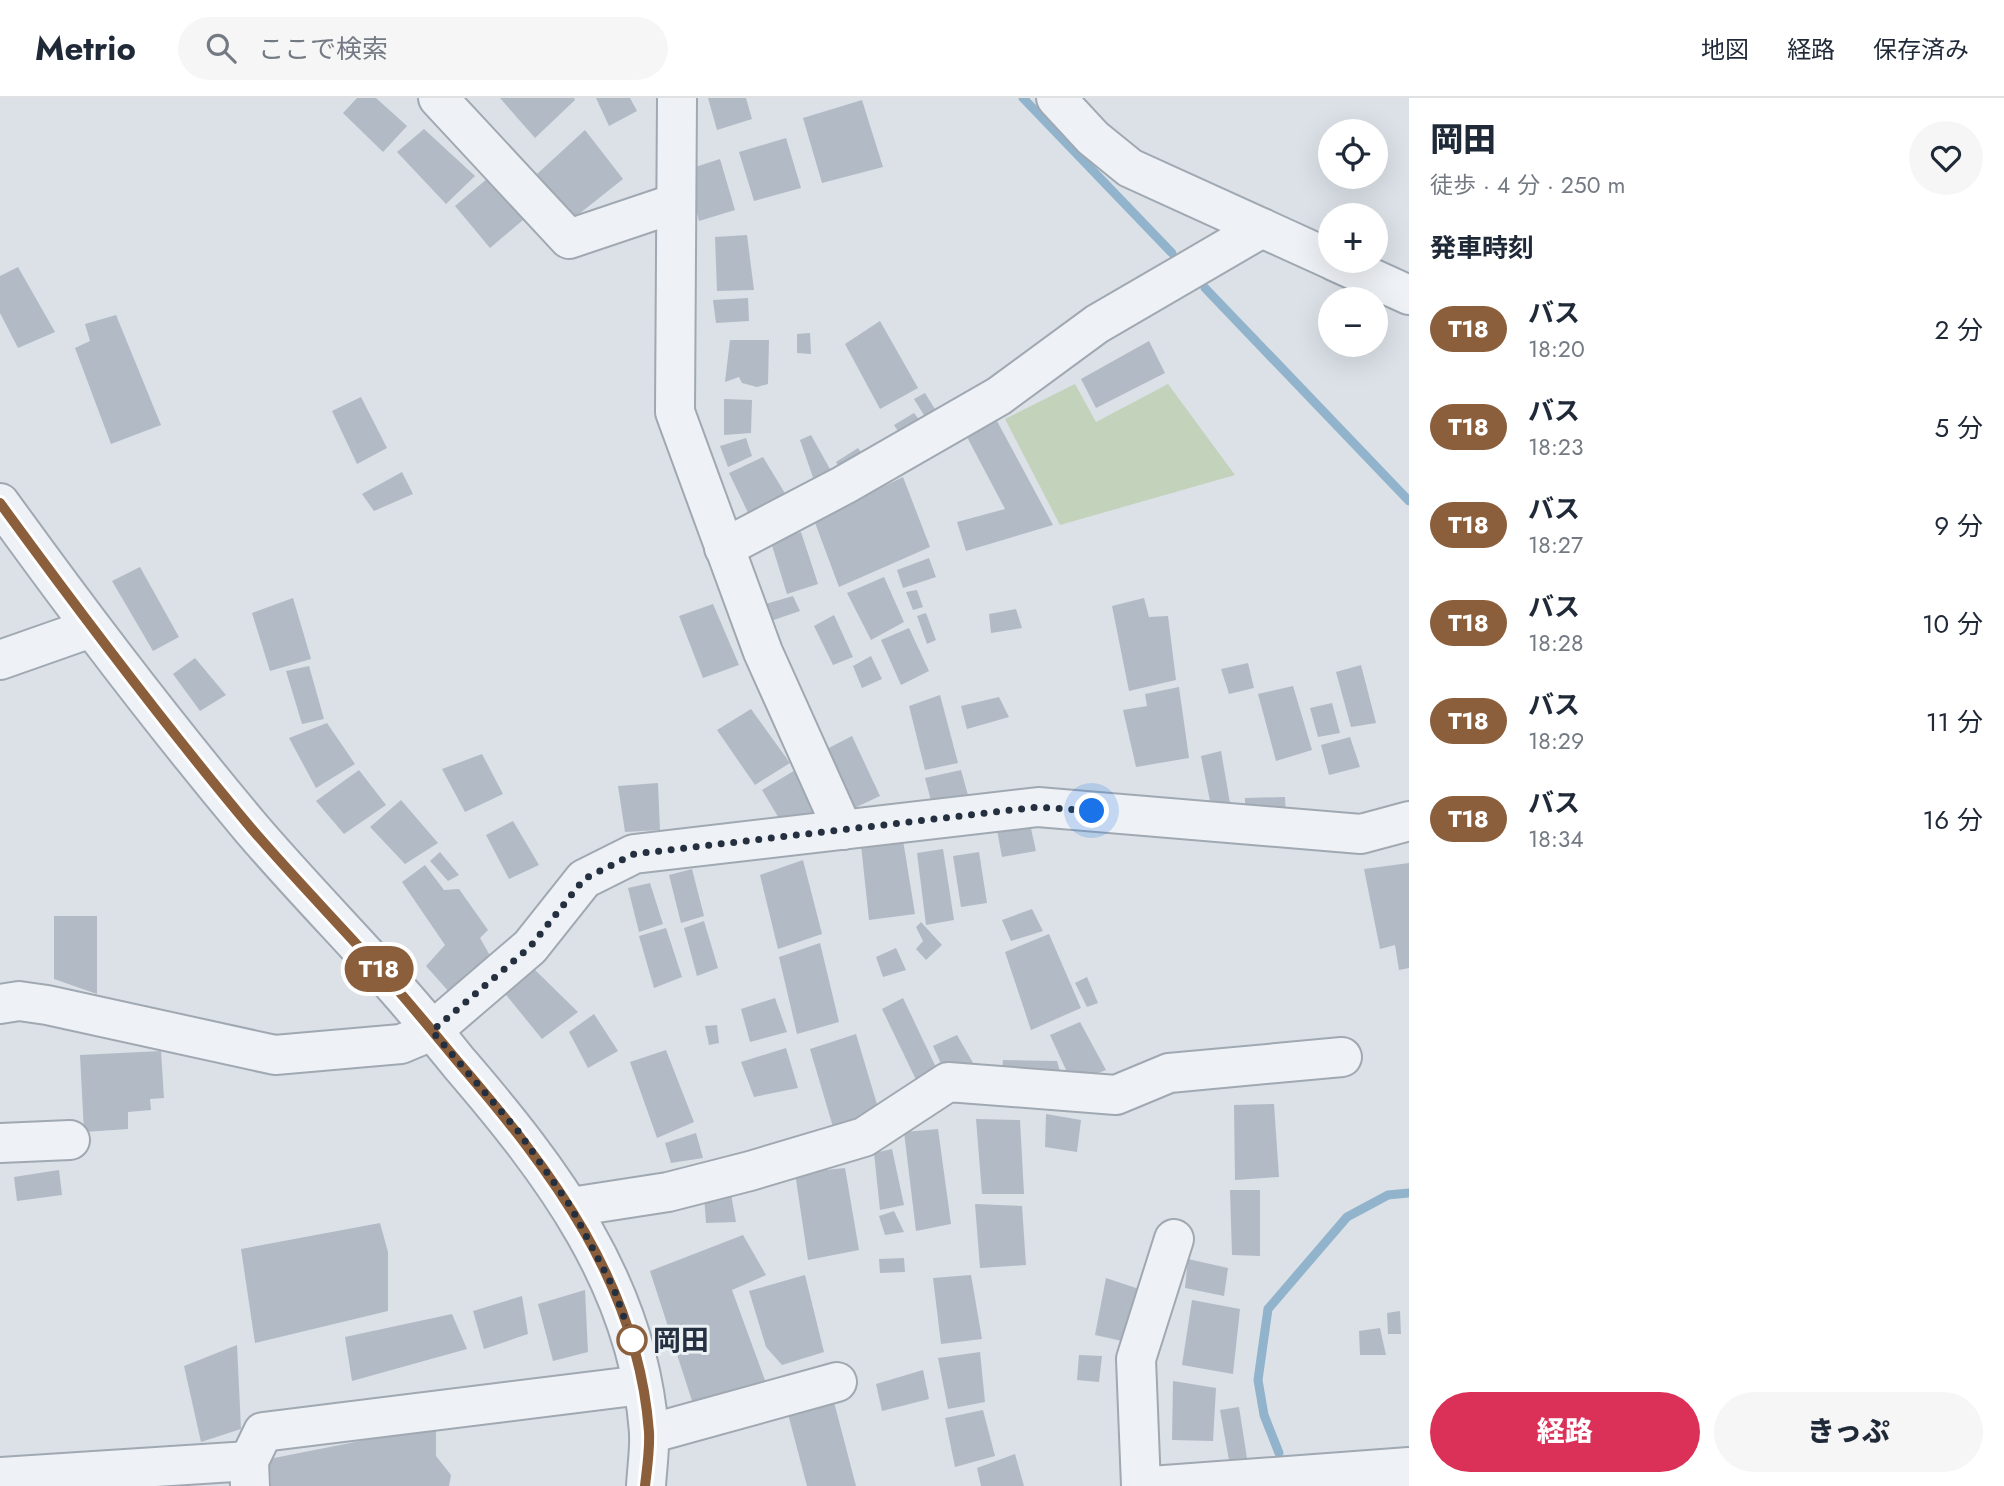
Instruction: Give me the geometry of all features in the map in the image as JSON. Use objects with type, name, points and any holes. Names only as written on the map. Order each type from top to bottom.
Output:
[{"type":"street","points":[[438,98],[569,239],[676,203]]},
{"type":"street","points":[[677,98],[675,412],[763,652],[843,830]]},
{"type":"street","points":[[1056,98],[1093,138],[1130,168],[1318,254]]},
{"type":"street","points":[[724,548],[844,485],[999,396],[1097,324],[1262,228]]},
{"type":"street","points":[[1361,273],[1409,295]]},
{"type":"street","points":[[0,503],[91,628],[252,829],[518,1131],[571,1207],[614,1289],[630,1334],[642,1385],[649,1434],[646,1486]]},
{"type":"street","points":[[0,660],[91,628]]},
{"type":"street","points":[[0,1004],[19,1001],[47,1005],[275,1055],[401,1044],[432,1031],[530,947],[584,879],[634,854],[1038,807],[1361,834],[1409,821]]},
{"type":"street","points":[[571,1207],[668,1192],[864,1137],[947,1082],[1116,1095],[1169,1073],[1342,1057]]},
{"type":"street","points":[[0,1143],[70,1140]]},
{"type":"street","points":[[1142,1486],[1136,1359],[1174,1239]]},
{"type":"street","points":[[649,1434],[838,1382]]},
{"type":"street","points":[[0,1477],[250,1473],[263,1432],[642,1385]]},
{"type":"street","points":[[1151,1486],[1409,1467]]},
{"type":"green space","points":[[1075,384],[1096,422],[1168,384],[1235,475],[1060,525],[1005,419]]},
{"type":"building","points":[[357,98],[376,98],[407,126],[383,152],[343,113]]},
{"type":"building","points":[[500,98],[574,98],[575,100],[535,138]]},
{"type":"building","points":[[596,98],[630,98],[637,111],[609,126]]},
{"type":"building","points":[[708,98],[746,98],[752,119],[717,130]]},
{"type":"building","points":[[862,100],[883,167],[822,183],[803,118]]},
{"type":"building","points":[[424,129],[475,176],[446,204],[397,152]]},
{"type":"building","points":[[585,130],[623,179],[574,218],[537,174]]},
{"type":"building","points":[[786,138],[801,188],[754,201],[739,152]]},
{"type":"building","points":[[720,159],[735,210],[699,221],[686,170]]},
{"type":"building","points":[[488,178],[523,220],[490,248],[455,206]]},
{"type":"building","points":[[747,235],[754,290],[717,291],[715,237]]},
{"type":"building","points":[[18,267],[55,332],[18,348],[0,313],[0,276]]},
{"type":"building","points":[[748,298],[749,321],[716,323],[713,300]]},
{"type":"building","points":[[116,315],[161,425],[111,444],[75,348],[90,341],[85,324]]},
{"type":"building","points":[[880,321],[918,388],[880,409],[845,344]]},
{"type":"building","points":[[810,333],[811,354],[797,353],[797,334]]},
{"type":"building","points":[[730,340],[769,340],[768,384],[757,387],[742,383],[739,377],[725,382]]},
{"type":"building","points":[[1149,341],[1165,373],[1096,408],[1081,379]]},
{"type":"building","points":[[925,393],[938,414],[927,420],[914,399]]},
{"type":"building","points":[[361,397],[387,448],[357,464],[332,411]]},
{"type":"building","points":[[724,399],[752,400],[751,433],[724,435]]},
{"type":"building","points":[[914,413],[923,425],[902,437],[894,425]]},
{"type":"building","points":[[997,421],[1053,525],[966,551],[957,522],[1005,509],[967,437]]},
{"type":"building","points":[[811,435],[835,478],[817,489],[800,440]]},
{"type":"building","points":[[746,438],[752,456],[728,467],[720,446]]},
{"type":"building","points":[[858,448],[869,463],[843,475],[836,462]]},
{"type":"building","points":[[763,457],[789,500],[752,521],[729,473]]},
{"type":"building","points":[[402,472],[413,494],[374,511],[362,494]]},
{"type":"building","points":[[903,477],[930,547],[839,587],[814,520]]},
{"type":"building","points":[[801,532],[818,584],[787,594],[770,539]]},
{"type":"building","points":[[929,558],[936,577],[903,588],[897,570]]},
{"type":"building","points":[[140,567],[179,637],[153,651],[112,581]]},
{"type":"building","points":[[884,577],[904,622],[871,640],[847,593]]},
{"type":"building","points":[[917,590],[923,607],[913,610],[906,592]]},
{"type":"building","points":[[793,596],[800,611],[762,624],[755,607]]},
{"type":"building","points":[[293,598],[311,659],[270,671],[252,613]]},
{"type":"building","points":[[1144,598],[1149,617],[1168,616],[1176,680],[1129,691],[1112,606]]},
{"type":"building","points":[[713,604],[739,665],[703,678],[679,616]]},
{"type":"building","points":[[1016,609],[1022,628],[991,633],[989,614]]},
{"type":"building","points":[[926,613],[936,640],[927,644],[917,616]]},
{"type":"building","points":[[834,615],[853,657],[833,665],[814,626]]},
{"type":"building","points":[[909,628],[929,671],[901,685],[881,640]]},
{"type":"building","points":[[871,656],[882,679],[862,688],[853,666]]},
{"type":"building","points":[[195,658],[226,695],[200,711],[173,674]]},
{"type":"building","points":[[1248,663],[1254,688],[1229,694],[1221,669]]},
{"type":"building","points":[[1361,665],[1376,723],[1351,727],[1336,672]]},
{"type":"building","points":[[309,666],[324,719],[302,724],[286,671]]},
{"type":"building","points":[[1293,686],[1312,750],[1276,761],[1258,694]]},
{"type":"building","points":[[1179,687],[1189,758],[1136,767],[1123,710],[1147,706],[1145,694]]},
{"type":"building","points":[[940,695],[958,763],[925,770],[909,706]]},
{"type":"building","points":[[999,697],[1009,717],[967,729],[961,706]]},
{"type":"building","points":[[1332,703],[1340,733],[1318,737],[1310,708]]},
{"type":"building","points":[[751,709],[790,763],[755,785],[717,730]]},
{"type":"building","points":[[327,723],[355,764],[316,788],[289,738]]},
{"type":"building","points":[[852,736],[880,796],[850,810],[823,751]]},
{"type":"building","points":[[1350,737],[1360,767],[1329,775],[1321,745]]},
{"type":"building","points":[[1221,751],[1230,803],[1211,806],[1201,756]]},
{"type":"building","points":[[482,754],[503,794],[465,812],[442,769]]},
{"type":"building","points":[[797,769],[821,817],[786,830],[762,790]]},
{"type":"building","points":[[359,770],[386,805],[344,834],[316,801]]},
{"type":"building","points":[[961,770],[971,806],[934,812],[925,778]]},
{"type":"building","points":[[658,783],[660,830],[625,832],[618,786]]},
{"type":"building","points":[[1285,797],[1286,820],[1245,820],[1245,798]]},
{"type":"building","points":[[401,800],[438,843],[405,864],[370,827]]},
{"type":"building","points":[[513,821],[539,865],[509,879],[486,835]]},
{"type":"building","points":[[1030,824],[1036,851],[1002,857],[997,830]]},
{"type":"building","points":[[903,840],[915,914],[869,920],[861,845]]},
{"type":"building","points":[[943,849],[954,920],[926,925],[917,853]]},
{"type":"building","points":[[440,852],[459,875],[448,881],[430,861]]},
{"type":"building","points":[[979,852],[987,903],[961,907],[953,856]]},
{"type":"building","points":[[803,860],[822,934],[778,949],[760,875]]},
{"type":"building","points":[[1409,863],[1409,968],[1399,970],[1395,945],[1380,949],[1364,869]]},
{"type":"building","points":[[425,865],[444,890],[459,889],[488,930],[480,938],[492,959],[450,993],[426,966],[445,945],[402,882]]},
{"type":"building","points":[[692,869],[704,916],[681,923],[669,875]]},
{"type":"building","points":[[650,883],[663,924],[639,932],[628,888]]},
{"type":"building","points":[[1032,909],[1043,931],[1011,941],[1002,920]]},
{"type":"building","points":[[54,916],[97,916],[97,994],[54,979]]},
{"type":"building","points":[[704,921],[718,968],[697,976],[684,928]]},
{"type":"building","points":[[921,922],[942,945],[926,960],[916,949],[923,941],[916,927]]},
{"type":"building","points":[[666,928],[682,977],[654,988],[639,936]]},
{"type":"building","points":[[1049,934],[1081,1008],[1031,1030],[1005,952]]},
{"type":"building","points":[[820,943],[839,1022],[797,1034],[779,957]]},
{"type":"building","points":[[896,948],[906,970],[883,977],[876,957]]},
{"type":"building","points":[[533,968],[578,1012],[542,1039],[502,990]]},
{"type":"building","points":[[1087,977],[1098,1003],[1087,1007],[1075,983]]},
{"type":"building","points":[[775,998],[787,1032],[750,1042],[741,1009]]},
{"type":"building","points":[[903,998],[942,1080],[920,1088],[882,1009]]},
{"type":"building","points":[[594,1014],[618,1051],[588,1068],[569,1032]]},
{"type":"building","points":[[1080,1022],[1106,1070],[1072,1083],[1050,1035]]},
{"type":"building","points":[[717,1025],[719,1043],[709,1045],[705,1026]]},
{"type":"building","points":[[856,1034],[879,1111],[833,1127],[810,1049]]},
{"type":"building","points":[[957,1035],[976,1068],[947,1077],[933,1046]]},
{"type":"building","points":[[786,1048],[798,1088],[754,1097],[741,1062]]},
{"type":"building","points":[[666,1050],[694,1122],[657,1138],[630,1062]]},
{"type":"building","points":[[161,1051],[164,1098],[150,1099],[151,1110],[128,1112],[128,1129],[84,1132],[80,1055]]},
{"type":"building","points":[[1003,1060],[1057,1061],[1064,1085],[1001,1081]]},
{"type":"building","points":[[1274,1104],[1279,1177],[1235,1180],[1234,1105]]},
{"type":"building","points":[[1046,1114],[1081,1120],[1077,1152],[1045,1147]]},
{"type":"building","points":[[976,1119],[1020,1120],[1024,1194],[982,1194]]},
{"type":"building","points":[[938,1129],[951,1224],[916,1231],[904,1132]]},
{"type":"building","points":[[696,1133],[703,1158],[671,1163],[665,1143]]},
{"type":"building","points":[[892,1149],[904,1205],[880,1210],[874,1153]]},
{"type":"building","points":[[845,1168],[859,1250],[808,1260],[795,1173]]},
{"type":"building","points":[[59,1170],[62,1195],[17,1201],[14,1177]]},
{"type":"building","points":[[1230,1190],[1260,1190],[1260,1256],[1232,1255]]},
{"type":"building","points":[[731,1194],[736,1222],[706,1223],[704,1195]]},
{"type":"building","points":[[975,1204],[1022,1206],[1026,1265],[980,1268]]},
{"type":"building","points":[[894,1211],[904,1232],[885,1235],[879,1216]]},
{"type":"building","points":[[380,1223],[388,1252],[388,1311],[255,1343],[241,1249]]},
{"type":"building","points":[[743,1235],[766,1275],[732,1290],[766,1383],[694,1407],[650,1271]]},
{"type":"building","points":[[904,1258],[905,1272],[880,1273],[879,1259]]},
{"type":"building","points":[[1188,1259],[1228,1268],[1224,1296],[1185,1288]]},
{"type":"building","points":[[805,1275],[824,1352],[782,1365],[766,1347],[749,1291]]},
{"type":"building","points":[[971,1275],[982,1339],[941,1344],[933,1278]]},
{"type":"building","points":[[1106,1278],[1145,1291],[1131,1343],[1095,1335]]},
{"type":"building","points":[[585,1290],[588,1352],[553,1361],[538,1304]]},
{"type":"building","points":[[522,1296],[528,1334],[484,1349],[473,1311]]},
{"type":"building","points":[[1192,1300],[1240,1309],[1233,1374],[1182,1365]]},
{"type":"building","points":[[1400,1311],[1401,1334],[1388,1334],[1387,1313]]},
{"type":"building","points":[[452,1314],[467,1349],[352,1381],[345,1337]]},
{"type":"building","points":[[1380,1328],[1386,1355],[1360,1355],[1359,1331]]},
{"type":"building","points":[[237,1345],[241,1429],[201,1442],[184,1366]]},
{"type":"building","points":[[980,1352],[985,1402],[948,1409],[938,1358]]},
{"type":"building","points":[[1079,1355],[1102,1356],[1099,1382],[1077,1380]]},
{"type":"building","points":[[923,1370],[929,1399],[882,1411],[876,1384]]},
{"type":"building","points":[[1173,1381],[1216,1388],[1213,1441],[1172,1440]]},
{"type":"building","points":[[834,1402],[856,1486],[807,1486],[788,1414]]},
{"type":"building","points":[[1239,1407],[1247,1458],[1229,1460],[1220,1410]]},
{"type":"building","points":[[983,1410],[995,1456],[955,1467],[945,1418]]},
{"type":"building","points":[[436,1426],[436,1456],[451,1475],[449,1486],[271,1486],[269,1459]]},
{"type":"building","points":[[1015,1454],[1024,1486],[981,1486],[977,1468]]},
{"type":"waterway","points":[[1023,98],[1172,253]]},
{"type":"waterway","points":[[1205,288],[1409,501]]},
{"type":"waterway","points":[[1279,1453],[1264,1415],[1258,1380],[1268,1309],[1347,1217],[1388,1195],[1409,1193]]},
{"type":"bus line","name":"T18","points":[[0,503],[91,628],[252,829],[399,991],[518,1131],[571,1207],[614,1289],[630,1334],[642,1385],[649,1434],[645,1486]]},
{"type":"place","name":"岡田","points":[[632,1340]]},
{"type":"route","points":[[632,1340],[614,1289],[571,1207],[518,1131],[432,1031],[530,947],[584,879],[634,854],[1038,807],[1092,811]]}]
